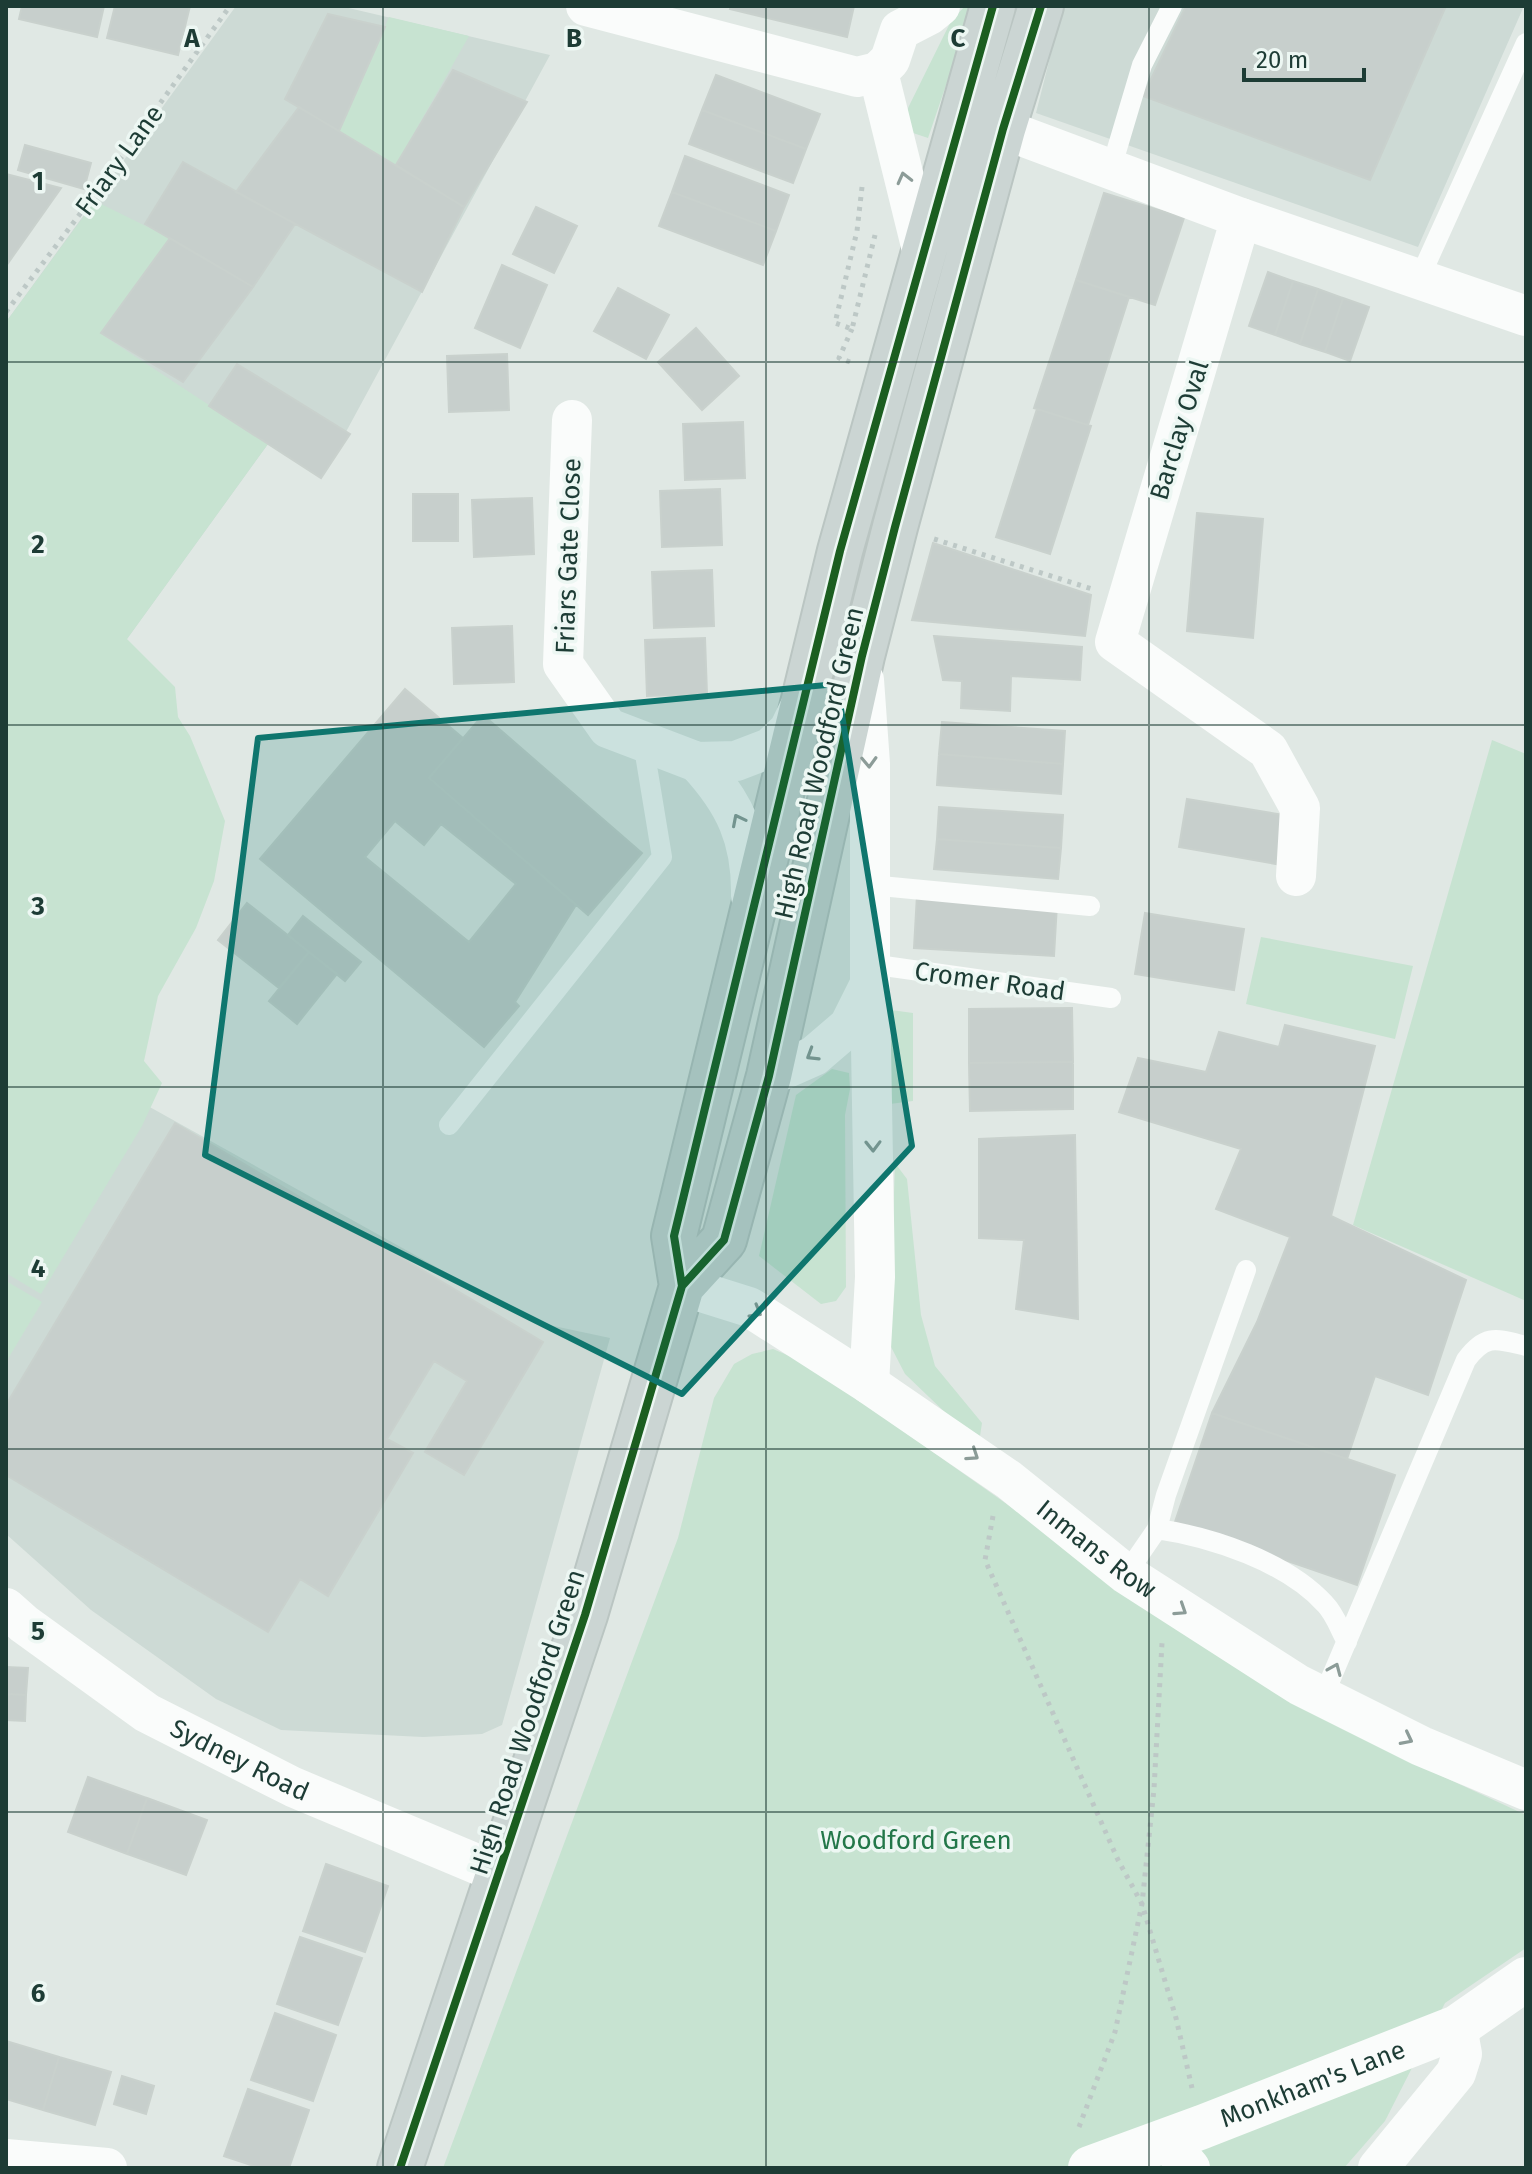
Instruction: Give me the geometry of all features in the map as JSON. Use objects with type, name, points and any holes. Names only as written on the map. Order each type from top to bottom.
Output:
[{"type":"main road","name":"High Road Woodford Green","points":[[400,2168],[585,1615],[682,1286],[674,1236],[840,551],[993,6]]},
{"type":"main road","name":"High Road Woodford Green","points":[[682,1286],[724,1240],[769,1076],[862,656],[895,527],[1003,129],[1041,6]]},
{"type":"street","points":[[586,6],[857,77],[878,72],[890,60],[902,18],[929,15],[940,6]]},
{"type":"street","points":[[878,72],[923,254]]},
{"type":"street","points":[[1003,129],[1241,218],[1420,277],[1526,316]]},
{"type":"street","name":"Barclay Oval","points":[[1241,218],[1115,642],[1268,750],[1300,808],[1296,876]]},
{"type":"street","name":"Friars Gate Close","points":[[572,420],[563,664],[608,728],[697,762],[736,761],[770,748],[789,730],[808,688]]},
{"type":"street","points":[[862,656],[870,764],[875,1277],[869,1384]]},
{"type":"street","name":"Friars Gate Close","points":[[697,762],[722,789],[745,834],[751,871],[750,924]]},
{"type":"street","points":[[769,1076],[814,1056],[849,1026],[870,974]]},
{"type":"street","name":"Inmans Row","points":[[682,1286],[749,1307],[869,1384],[1009,1480],[1126,1574],[1299,1685],[1421,1746],[1526,1790]]},
{"type":"street","name":"Sydney Road","points":[[6,1608],[147,1713],[293,1787],[498,1873]]},
{"type":"street","name":"Monkham's Lane","points":[[1084,2149],[1186,2145],[1457,2027],[1526,1979]]},
{"type":"street","points":[[1378,2168],[1456,2073],[1462,2054],[1457,2027]]},
{"type":"street","points":[[6,2159],[107,2168]]},
{"type":"lane","points":[[1111,169],[1142,65],[1172,6]]},
{"type":"lane","points":[[1420,277],[1526,43]]},
{"type":"lane","points":[[449,1125],[662,857],[643,742]]},
{"type":"lane","points":[[870,885],[1090,906]]},
{"type":"lane","name":"Cromer Road","points":[[870,974],[1111,998]]},
{"type":"lane","points":[[1126,1574],[1157,1529],[1166,1495],[1246,1270]]},
{"type":"lane","points":[[1323,1697],[1466,1360],[1474,1349],[1495,1338],[1526,1346]]},
{"type":"lane","points":[[1157,1529],[1188,1534],[1227,1546],[1294,1579],[1328,1606],[1347,1642]]},
{"type":"path","points":[[852,329],[835,323],[857,231],[863,180]]},
{"type":"path","points":[[839,358],[852,329],[875,235]]},
{"type":"path","points":[[895,527],[1128,600]]},
{"type":"path","points":[[1009,1480],[991,1520],[985,1560],[1111,1846],[1142,1904],[1176,2018],[1186,2145]]},
{"type":"path","points":[[1084,2149],[1115,2032],[1142,1904],[1154,1789],[1161,1651],[1167,1600]]},
{"type":"highlighted area","points":[[837,684],[912,1146],[682,1394],[205,1155],[258,738]]},
{"type":"shaded area","points":[[236,6],[340,6],[550,55],[321,478],[268,444],[77,708],[6,662],[6,322]]},
{"type":"shaded area","points":[[1063,6],[1524,6],[1418,247],[1036,113]]},
{"type":"shaded area","points":[[6,1032],[139,1101],[535,1322],[610,1338],[502,1725],[482,1734],[423,1737],[281,1730],[216,1699],[91,1610],[6,1534]]},
{"type":"green space","points":[[965,6],[973,6],[928,138],[907,131],[908,108],[951,21]]},
{"type":"green space","points":[[389,17],[469,36],[396,165],[339,131]]},
{"type":"green space","points":[[95,201],[170,238],[101,334],[268,444],[127,639],[175,687],[178,717],[190,736],[225,821],[214,881],[196,928],[158,996],[144,1061],[162,1083],[142,1126],[41,1294],[6,1273],[6,322]]},
{"type":"green space","points":[[1492,740],[1526,754],[1526,1301],[1353,1225]]},
{"type":"green space","points":[[1261,937],[1413,966],[1395,1039],[1246,1004]]},
{"type":"green space","points":[[891,1010],[913,1013],[913,1101],[890,1104]]},
{"type":"green space","points":[[832,1069],[849,1073],[850,1089],[845,1115],[846,1287],[836,1301],[821,1304],[759,1256],[796,1095]]},
{"type":"green space","points":[[895,1163],[907,1179],[921,1315],[935,1366],[982,1423],[980,1436],[953,1420],[905,1374],[889,1343]]},
{"type":"green space","points":[[6,1281],[42,1302],[6,1362]]},
{"type":"green space","name":"Woodford Green","points":[[773,1349],[808,1364],[1224,1657],[1390,1752],[1526,1815],[1526,1948],[1445,2003],[1385,2121],[1344,2168],[443,2168],[678,1538],[714,1398],[734,1364],[752,1354]]},
{"type":"building","points":[[22,6],[104,6],[97,37],[19,19]]},
{"type":"building","points":[[115,6],[190,6],[178,55],[107,38]]},
{"type":"building","points":[[731,6],[854,6],[847,37],[730,9]]},
{"type":"building","points":[[1186,6],[1446,6],[1370,180],[1143,96]]},
{"type":"building","points":[[328,14],[385,27],[339,131],[285,99]]},
{"type":"building","points":[[453,70],[527,102],[464,207],[396,165]]},
{"type":"building","points":[[716,75],[820,114],[806,149],[702,110]]},
{"type":"building","points":[[299,107],[464,207],[422,292],[236,192]]},
{"type":"building","points":[[702,110],[806,149],[793,183],[689,144]]},
{"type":"building","points":[[25,145],[91,163],[84,189],[18,170]]},
{"type":"building","points":[[685,156],[789,195],[776,231],[672,192]]},
{"type":"building","points":[[183,162],[295,224],[253,287],[145,224]]},
{"type":"building","points":[[6,174],[61,188],[6,266]]},
{"type":"building","points":[[672,192],[776,231],[763,265],[659,226]]},
{"type":"building","points":[[1104,193],[1184,218],[1155,305],[1076,280]]},
{"type":"building","points":[[536,207],[577,226],[554,273],[513,254]]},
{"type":"building","points":[[170,238],[253,287],[183,382],[101,333]]},
{"type":"building","points":[[502,265],[547,285],[520,348],[475,328]]},
{"type":"building","points":[[1268,272],[1293,281],[1275,335],[1249,326]]},
{"type":"building","points":[[1076,280],[1129,297],[1088,425],[1034,408]]},
{"type":"building","points":[[1293,281],[1318,289],[1300,344],[1275,335]]},
{"type":"building","points":[[618,288],[669,315],[646,359],[594,331]]},
{"type":"building","points":[[1318,289],[1343,298],[1325,352],[1300,344]]},
{"type":"building","points":[[1343,298],[1369,307],[1350,361],[1325,352]]},
{"type":"building","points":[[696,328],[739,376],[702,410],[658,362]]},
{"type":"building","points":[[507,354],[509,410],[449,412],[447,356]]},
{"type":"building","points":[[237,364],[350,434],[321,478],[209,406]]},
{"type":"building","points":[[1037,409],[1091,426],[1050,554],[996,537]]},
{"type":"building","points":[[743,422],[745,478],[685,480],[683,424]]},
{"type":"building","points":[[720,489],[722,545],[662,547],[660,491]]},
{"type":"building","points":[[413,494],[458,494],[458,541],[413,541]]},
{"type":"building","points":[[532,498],[534,554],[474,557],[472,500]]},
{"type":"building","points":[[1197,513],[1263,519],[1253,638],[1187,631]]},
{"type":"building","points":[[933,543],[1091,595],[1085,636],[912,620]]},
{"type":"building","points":[[712,570],[714,626],[654,628],[652,572]]},
{"type":"building","points":[[512,626],[514,682],[454,684],[452,628]]},
{"type":"building","points":[[934,636],[1082,647],[1080,680],[1011,676],[1010,711],[961,708],[962,681],[943,680]]},
{"type":"building","points":[[705,638],[707,694],[647,696],[645,640]]},
{"type":"building","points":[[405,689],[463,738],[429,778],[576,905],[515,1002],[519,1006],[484,1047],[260,859]],"holes":[[[395,821],[424,845],[441,824],[516,884],[469,942],[365,857]]]},
{"type":"building","points":[[483,715],[642,853],[588,915],[429,778]]},
{"type":"building","points":[[942,722],[1065,731],[1063,764],[939,754]]},
{"type":"building","points":[[939,754],[1063,764],[1061,794],[937,785]]},
{"type":"building","points":[[1187,799],[1284,815],[1276,864],[1179,847]]},
{"type":"building","points":[[939,807],[1063,815],[1061,848],[937,839]]},
{"type":"building","points":[[937,839],[1061,848],[1058,879],[934,869]]},
{"type":"building","points":[[917,895],[1057,904],[1054,956],[914,948]]},
{"type":"building","points":[[247,903],[309,952],[279,988],[218,940]]},
{"type":"building","points":[[1145,913],[1244,929],[1234,990],[1135,974]]},
{"type":"building","points":[[303,916],[361,962],[345,981],[288,935]]},
{"type":"building","points":[[309,952],[337,974],[297,1024],[269,1001]]},
{"type":"building","points":[[1072,1008],[1073,1062],[969,1063],[969,1009]]},
{"type":"building","points":[[1285,1025],[1375,1046],[1331,1216],[1466,1280],[1428,1395],[1375,1376],[1347,1459],[1212,1413],[1257,1322],[1290,1237],[1216,1209],[1241,1149],[1119,1112],[1138,1058],[1206,1072],[1219,1032],[1279,1047]]},
{"type":"building","points":[[1073,1062],[1073,1109],[970,1111],[969,1063]]},
{"type":"building","points":[[175,1123],[543,1342],[464,1475],[425,1452],[467,1381],[434,1361],[387,1439],[413,1453],[328,1596],[300,1579],[268,1632],[6,1475],[6,1405]]},
{"type":"building","points":[[1075,1135],[1078,1319],[1016,1309],[1024,1240],[979,1238],[979,1139]]},
{"type":"building","points":[[1212,1413],[1395,1475],[1357,1585],[1175,1522]]},
{"type":"building","points":[[6,1667],[28,1668],[26,1695],[6,1694]]},
{"type":"building","points":[[6,1694],[26,1695],[25,1721],[6,1720]]},
{"type":"building","points":[[88,1777],[147,1798],[127,1854],[68,1832]]},
{"type":"building","points":[[147,1798],[207,1820],[186,1875],[127,1854]]},
{"type":"building","points":[[326,1864],[388,1886],[365,1952],[303,1931]]},
{"type":"building","points":[[300,1937],[362,1958],[338,2025],[277,2004]]},
{"type":"building","points":[[275,2013],[336,2035],[313,2101],[251,2080]]},
{"type":"building","points":[[6,2041],[59,2057],[43,2110],[6,2099]]},
{"type":"building","points":[[59,2057],[111,2072],[95,2125],[43,2110]]},
{"type":"building","points":[[122,2076],[154,2086],[146,2114],[114,2104]]},
{"type":"building","points":[[248,2089],[309,2110],[289,2168],[260,2168],[224,2156]]},
{"type":"cycle path","points":[[682,1286],[674,1236],[840,551],[993,6]]},
{"type":"cycle path","points":[[400,2168],[585,1615],[682,1286],[724,1240],[769,1076],[862,656],[895,527],[1003,129],[1041,6]]}]
